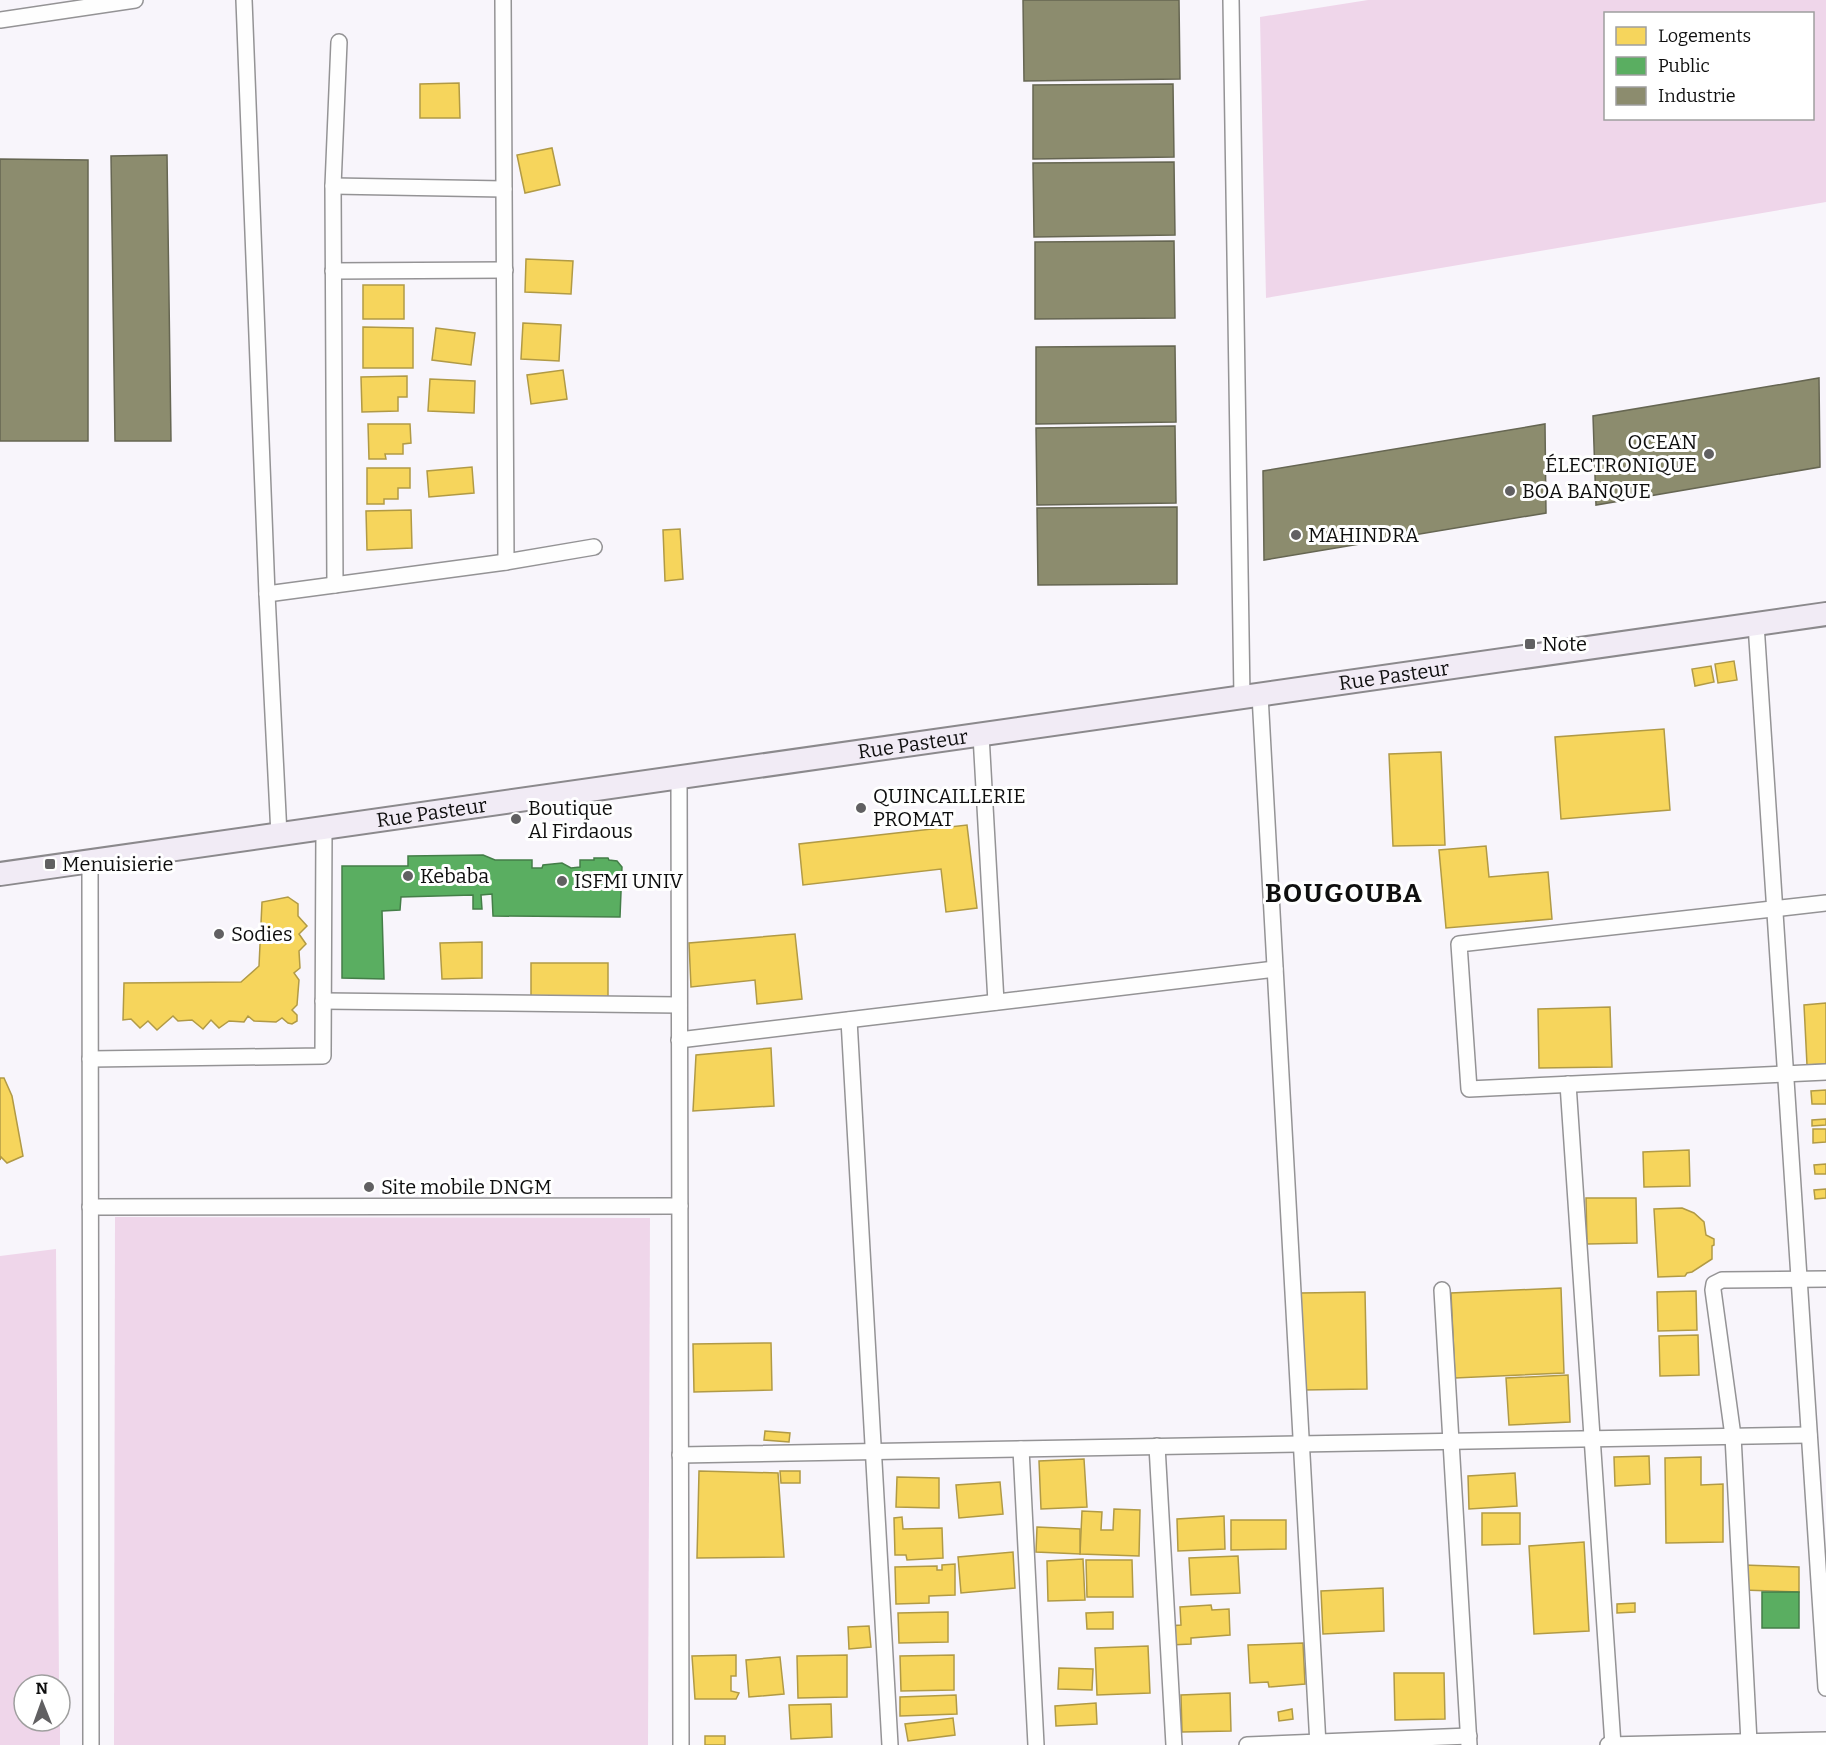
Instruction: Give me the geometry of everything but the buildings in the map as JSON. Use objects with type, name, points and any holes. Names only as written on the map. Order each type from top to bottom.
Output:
[{"type":"main road","name":"Rue Pasteur","points":[[0,874],[1826,615]]},
{"type":"street","points":[[0,20],[31,8],[135,0]]},
{"type":"street","points":[[244,0],[267,594],[279,835]]},
{"type":"street","points":[[503,0],[506,562]]},
{"type":"street","points":[[1231,0],[1251,696],[1275,969],[1318,1744]]},
{"type":"street","points":[[335,585],[333,186],[339,42]]},
{"type":"street","points":[[333,186],[504,189]]},
{"type":"street","points":[[333,272],[505,270]]},
{"type":"street","points":[[267,594],[506,562],[594,547]]},
{"type":"street","points":[[1756,624],[1809,1435],[1823,1611],[1826,1688]]},
{"type":"street","points":[[981,735],[996,1002]]},
{"type":"street","points":[[679,778],[681,1745]]},
{"type":"street","points":[[90,1059],[323,1056],[324,828]]},
{"type":"street","points":[[90,862],[91,1745]]},
{"type":"street","points":[[1826,903],[1460,944],[1469,1089],[1826,1072]]},
{"type":"street","points":[[680,1040],[1275,969]]},
{"type":"street","points":[[323,1001],[680,1005]]},
{"type":"street","points":[[849,1020],[890,1745]]},
{"type":"street","points":[[1568,1084],[1613,1745]]},
{"type":"street","points":[[90,1207],[680,1206]]},
{"type":"street","points":[[1756,1743],[1733,1436],[1713,1290],[1714,1284],[1722,1280],[1826,1279]]},
{"type":"street","points":[[1247,1745],[1469,1741],[1442,1290]]},
{"type":"street","points":[[680,1455],[1809,1435]]},
{"type":"street","points":[[1157,1446],[1174,1745]]},
{"type":"street","points":[[1021,1449],[1036,1745]]},
{"type":"street","points":[[1608,1745],[1826,1740]]},
{"type":"shaded area","points":[[1368,0],[1826,0],[1826,202],[1266,298],[1260,17]]},
{"type":"shaded area","points":[[115,1217],[650,1218],[648,1745],[114,1745]]},
{"type":"shaded area","points":[[56,1249],[59,1673],[12,1673],[12,1733],[60,1733],[60,1745],[0,1745],[0,1256]]},
{"type":"place","name":"OCEAN ÉLECTRONIQUE","points":[[1709,454]]},
{"type":"place","name":"BOA BANQUE","points":[[1510,491]]},
{"type":"place","name":"MAHINDRA","points":[[1296,535]]},
{"type":"place","name":"Note","points":[[1530,644]]},
{"type":"place","name":"QUINCAILLERIE PROMAT","points":[[861,808]]},
{"type":"place","name":"Boutique Al Firdaous","points":[[516,819]]},
{"type":"place","name":"Menuisierie","points":[[50,864]]},
{"type":"place","name":"Kebaba","points":[[408,876]]},
{"type":"place","name":"ISFMI UNIV","points":[[562,881]]},
{"type":"place","name":"Sodies","points":[[219,934]]},
{"type":"place","name":"Site mobile DNGM","points":[[369,1187]]},
{"type":"district","name":"BOUGOUBA","points":[[1344,893]]}]
